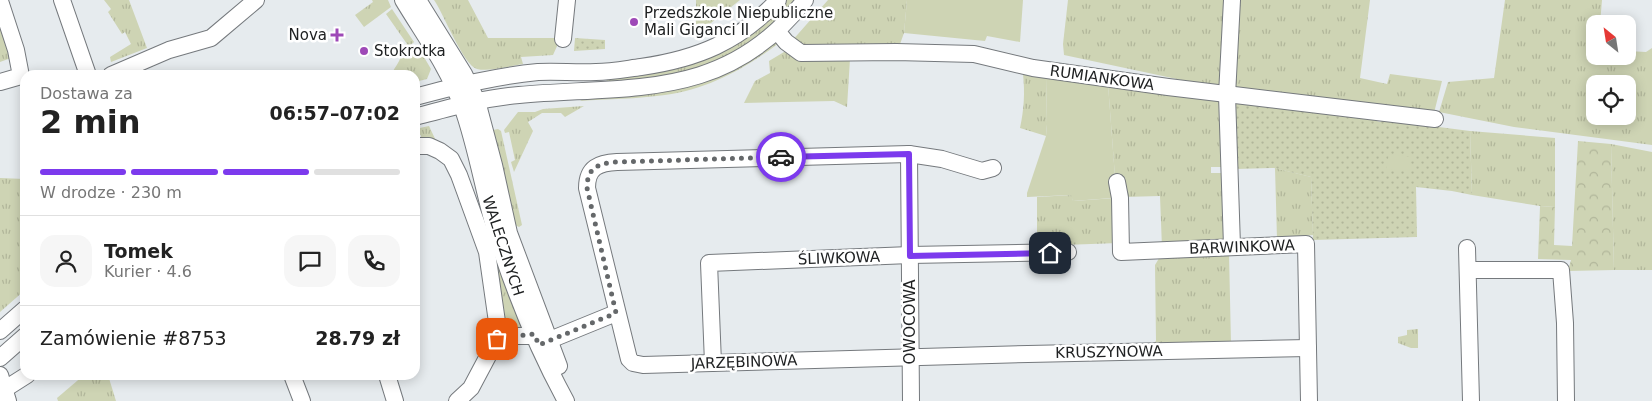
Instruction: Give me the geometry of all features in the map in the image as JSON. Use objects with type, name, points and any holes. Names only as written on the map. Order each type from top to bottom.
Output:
[{"type":"street","points":[[62,0],[86,70]]},
{"type":"street","points":[[123,70],[169,50],[211,38],[256,0]]},
{"type":"street","points":[[403,0],[443,64],[461,85]]},
{"type":"street","points":[[418,0],[461,85]]},
{"type":"street","points":[[563,39],[567,0]]},
{"type":"street","points":[[420,96],[461,85],[539,72],[596,72],[682,60],[709,51],[728,41],[756,22],[778,0]]},
{"type":"street","points":[[420,116],[469,103],[519,95],[640,88],[685,80],[736,60],[752,50],[777,31],[805,0]]},
{"type":"street","points":[[1232,0],[1227,95],[1232,246]]},
{"type":"street","points":[[0,1],[16,50],[20,71]]},
{"type":"street","name":"RUMIANKOWA","points":[[777,31],[786,42],[801,53],[896,52],[974,54],[1033,68],[1227,95],[1435,118]]},
{"type":"street","points":[[0,82],[20,76]]},
{"type":"street","name":"WALECZNYCH","points":[[461,85],[494,165],[509,232],[553,377],[566,401]]},
{"type":"street","name":"WALECZNYCH","points":[[420,146],[429,146],[440,151],[451,159],[455,165],[484,240],[490,265],[498,329],[502,336]]},
{"type":"street","name":"JARZĘBINOWA","points":[[910,357],[643,365],[632,363],[626,352],[587,188],[589,174],[601,164],[617,162],[909,154],[942,159],[982,171],[993,168]]},
{"type":"street","name":"OWOCOWA","points":[[909,154],[911,401]]},
{"type":"street","name":"BARWINKOWA","points":[[1117,182],[1120,198],[1121,252],[1306,244],[1309,401]]},
{"type":"street","points":[[1467,248],[1471,401]]},
{"type":"street","name":"ŚLIWKOWA","points":[[713,363],[709,263],[1068,252]]},
{"type":"street","points":[[1468,270],[1561,270],[1565,323],[1566,401]]},
{"type":"street","points":[[0,331],[20,313]]},
{"type":"street","points":[[457,401],[471,388],[494,342],[502,336],[542,337],[616,313]]},
{"type":"street","name":"WALECZNYCH","points":[[542,337],[571,401]]},
{"type":"street","points":[[0,358],[20,340]]},
{"type":"street","name":"KRUSZYNOWA","points":[[910,357],[1308,348]]},
{"type":"street","points":[[4,388],[20,379]]},
{"type":"street","points":[[294,380],[302,401]]},
{"type":"street","points":[[389,380],[395,401]]},
{"type":"green space","points":[[104,0],[129,0],[147,48],[111,62],[110,57],[131,44],[125,32],[122,34],[108,12],[111,9]]},
{"type":"green space","points":[[372,0],[388,0],[391,7],[364,27],[355,15],[373,2]]},
{"type":"green space","points":[[434,0],[468,0],[488,38],[556,38],[558,44],[553,55],[521,57],[523,64],[494,69],[477,69],[466,59]]},
{"type":"green space","points":[[696,0],[740,0],[711,23],[696,31]]},
{"type":"green space","points":[[786,0],[798,0],[750,45],[688,74],[608,83],[606,79],[664,69],[776,11]]},
{"type":"green space","points":[[828,0],[907,0],[904,33],[895,58],[850,59],[847,107],[834,101],[744,103],[755,81],[770,73],[769,61],[784,52],[801,48],[791,42]]},
{"type":"green space","points":[[907,0],[1023,0],[1020,42],[987,36],[985,41],[904,33]]},
{"type":"green space","points":[[1068,0],[1224,0],[1219,88],[1064,55],[1063,44]]},
{"type":"green space","points":[[1240,0],[1370,0],[1360,78],[1387,84],[1390,74],[1442,81],[1434,113],[1235,87],[1235,55]]},
{"type":"green space","points":[[1505,0],[1602,0],[1601,15],[1586,15],[1586,65],[1636,65],[1636,51],[1646,52],[1652,48],[1652,145],[1514,127],[1439,112],[1448,82],[1494,78]]},
{"type":"green space","points":[[392,9],[414,42],[401,51],[399,48],[407,44],[386,14]]},
{"type":"green space","points":[[0,24],[11,58],[0,62]]},
{"type":"green space","points":[[575,38],[605,40],[605,49],[574,51]]},
{"type":"green space","points":[[775,42],[779,43],[740,69],[696,88],[654,96],[580,101],[589,96],[618,95]]},
{"type":"green space","points":[[418,47],[431,69],[427,79],[420,81],[420,70],[394,70],[401,55]]},
{"type":"green space","points":[[1023,74],[1046,77],[1046,136],[1020,128],[1024,101]]},
{"type":"green space","points":[[1046,77],[1108,84],[1115,177],[1112,198],[1073,201],[1071,195],[1027,197],[1046,136]]},
{"type":"green space","points":[[1108,84],[1221,99],[1222,167],[1211,167],[1211,173],[1223,173],[1224,240],[1162,248],[1160,196],[1124,197],[1115,177]]},
{"type":"green space","points":[[1235,102],[1367,118],[1380,122],[1384,120],[1470,131],[1472,195],[1416,187],[1417,237],[1313,240],[1311,177],[1274,168],[1236,169]]},
{"type":"green space","points":[[584,106],[565,117],[561,113],[542,113],[528,122],[533,131],[514,172],[511,162],[515,160],[509,132],[505,133],[504,130],[518,112],[535,112],[543,109]]},
{"type":"green space","points":[[429,126],[438,145],[421,141],[420,128]]},
{"type":"green space","points":[[498,129],[501,131],[522,225],[519,227],[515,225],[493,130]]},
{"type":"green space","points":[[1470,131],[1555,138],[1555,207],[1472,195]]},
{"type":"green space","points":[[1578,141],[1611,144],[1614,270],[1568,271],[1571,260],[1538,259],[1540,206],[1555,207],[1554,245],[1572,246]]},
{"type":"green space","points":[[1611,144],[1652,152],[1652,270],[1614,270]]},
{"type":"green space","points":[[1389,154],[1411,157],[1409,171],[1386,169]]},
{"type":"green space","points":[[1275,168],[1311,177],[1313,235],[1277,239]]},
{"type":"green space","points":[[0,178],[20,179],[20,294],[0,312]]},
{"type":"green space","points":[[1072,195],[1073,201],[1115,198],[1118,243],[1037,246],[1037,197]]},
{"type":"green space","points":[[1229,253],[1231,343],[1152,345],[1156,341],[1155,265],[1161,255]]},
{"type":"green space","points":[[495,255],[523,325],[521,329],[508,328],[505,324]]},
{"type":"green space","points":[[1418,329],[1418,348],[1411,348],[1398,343],[1398,337],[1407,335],[1407,330]]},
{"type":"green space","points":[[78,380],[110,380],[116,401],[58,401],[57,398]]},
{"type":"way so far","points":[[497,339],[502,336],[529,336],[534,334],[539,345],[616,313],[587,188],[589,174],[594,168],[608,162],[781,157]]},
{"type":"place","name":"Przedszkole Niepubliczne Mali Giganci II","points":[[634,22]]},
{"type":"place","name":"Nova","points":[[337,35]]},
{"type":"place","name":"Stokrotka","points":[[364,51]]},
{"type":"route","points":[[781,157],[909,154],[910,256],[1050,253]]}]
